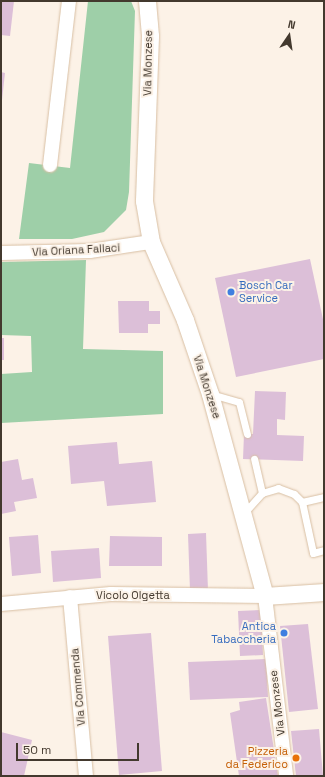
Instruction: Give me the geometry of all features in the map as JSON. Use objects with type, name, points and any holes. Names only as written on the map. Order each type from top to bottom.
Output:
[{"type":"street","points":[[50,165],[69,1]]},
{"type":"street","name":"Via Monzese","points":[[147,1],[150,36],[144,201],[151,242],[185,320],[210,394],[244,513],[265,596],[286,776]]},
{"type":"street","name":"Via Oriana Fallaci","points":[[1,253],[90,251],[151,242]]},
{"type":"street","points":[[265,596],[324,592]]},
{"type":"street","name":"Vicolo Olgetta","points":[[1,604],[111,594],[265,596]]},
{"type":"street","name":"Via Commenda","points":[[70,597],[86,776]]},
{"type":"street","points":[[79,776],[84,758]]},
{"type":"lane","points":[[210,394],[239,402],[247,434]]},
{"type":"lane","points":[[254,460],[262,492]]},
{"type":"lane","points":[[244,513],[262,492],[269,489],[287,490],[302,502],[313,553],[324,550]]},
{"type":"lane","points":[[302,502],[324,497]]},
{"type":"green space","points":[[88,1],[131,1],[135,11],[129,192],[126,210],[104,232],[72,239],[19,239],[29,163],[70,168]]},
{"type":"green space","points":[[86,260],[83,349],[163,351],[163,414],[1,423],[1,374],[32,372],[31,336],[1,335],[1,262]]},
{"type":"building","points":[[1,1],[14,1],[10,36],[1,35]]},
{"type":"building","points":[[1,72],[5,73],[2,100],[1,100]]},
{"type":"building","points":[[310,259],[324,324],[324,359],[236,377],[215,278]]},
{"type":"building","points":[[118,301],[149,301],[149,311],[160,311],[160,324],[148,324],[148,333],[119,333]]},
{"type":"building","points":[[1,338],[4,338],[4,360],[1,360]]},
{"type":"building","points":[[255,391],[286,392],[285,420],[277,419],[277,435],[304,436],[303,461],[243,459],[244,434],[253,434]]},
{"type":"building","points":[[117,442],[119,464],[152,461],[156,502],[107,506],[104,481],[71,484],[68,446]]},
{"type":"building","points":[[18,459],[22,480],[33,478],[37,498],[14,502],[16,511],[1,514],[1,462]]},
{"type":"building","points":[[206,533],[208,591],[190,591],[188,534]]},
{"type":"building","points":[[38,535],[41,573],[12,576],[9,537]]},
{"type":"building","points":[[110,536],[162,537],[162,566],[109,566]]},
{"type":"building","points":[[99,548],[101,578],[53,582],[51,551]]},
{"type":"building","points":[[261,610],[263,655],[240,656],[238,611]]},
{"type":"building","points":[[308,624],[318,709],[289,712],[280,626]]},
{"type":"building","points":[[151,633],[162,771],[119,775],[108,636]]},
{"type":"building","points":[[266,659],[268,697],[190,700],[188,662]]},
{"type":"building","points":[[266,698],[278,776],[239,776],[230,713],[240,710],[239,702]]},
{"type":"building","points":[[319,729],[323,776],[296,776],[291,731]]},
{"type":"building","points":[[1,732],[32,740],[24,776],[1,776]]},
{"type":"place","name":"Bosch Car Service","points":[[231,292]]},
{"type":"place","name":"Antica Tabaccheria","points":[[284,633]]},
{"type":"place","name":"Pizzeria da Federico","points":[[296,758]]}]
